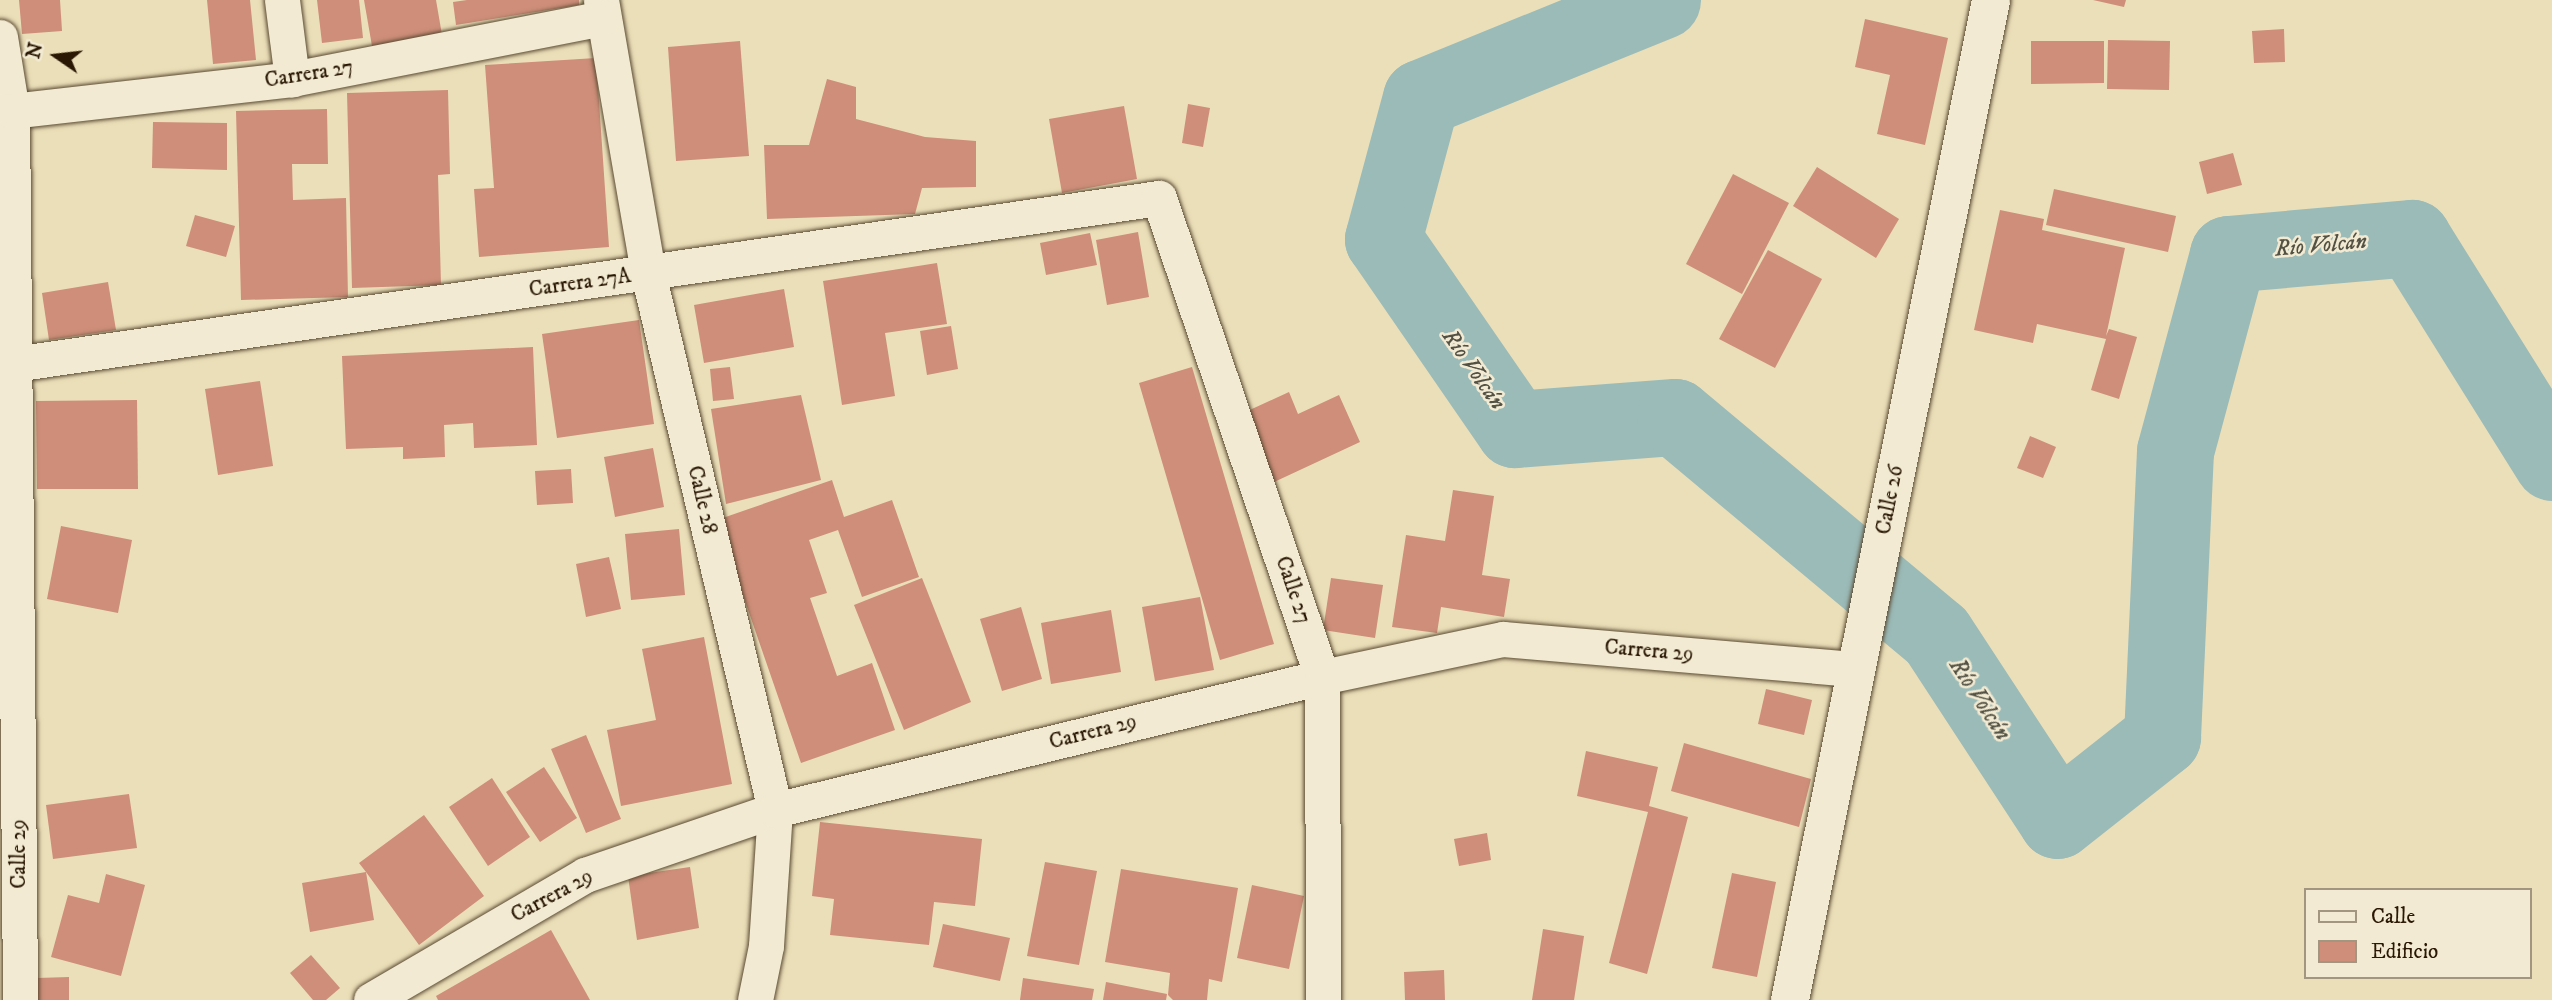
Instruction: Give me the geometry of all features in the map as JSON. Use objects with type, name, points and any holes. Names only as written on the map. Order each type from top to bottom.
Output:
[{"type":"main road","name":"Calle 26","points":[[1790,1000],[1991,0]]},
{"type":"street","points":[[282,0],[292,79]]},
{"type":"street","name":"Carrera 27","points":[[12,111],[292,79],[602,9]]},
{"type":"street","name":"Calle 28","points":[[602,9],[648,274],[775,810],[766,946],[755,1000]]},
{"type":"street","name":"Calle 29","points":[[0,37],[12,111],[8,364],[20,1000]]},
{"type":"street","name":"Carrera 27A","points":[[8,364],[648,274],[1159,198]]},
{"type":"street","name":"Calle 27","points":[[1159,198],[1322,677],[1323,1000]]},
{"type":"street","name":"Carrera 29","points":[[371,1000],[585,875],[775,810],[1322,677],[1503,639],[1859,657]]},
{"type":"building","points":[[19,0],[60,0],[62,31],[22,34]]},
{"type":"building","points":[[207,0],[250,0],[256,60],[213,64]]},
{"type":"building","points":[[317,0],[359,0],[363,38],[322,43]]},
{"type":"building","points":[[364,0],[436,0],[442,35],[372,46]]},
{"type":"building","points":[[579,0],[579,5],[456,25],[453,2]]},
{"type":"building","points":[[2093,0],[2126,0],[2124,7]]},
{"type":"building","points":[[1865,19],[1948,38],[1925,145],[1877,134],[1890,75],[1855,67]]},
{"type":"building","points":[[2284,29],[2285,62],[2254,63],[2252,31]]},
{"type":"building","points":[[2108,40],[2170,41],[2169,90],[2107,89]]},
{"type":"building","points":[[740,41],[749,156],[676,161],[668,47]]},
{"type":"building","points":[[2031,41],[2104,41],[2104,83],[2031,84]]},
{"type":"building","points":[[596,58],[609,247],[479,257],[474,189],[494,188],[485,65]]},
{"type":"building","points":[[827,79],[856,87],[856,119],[925,137],[976,141],[976,187],[922,188],[915,214],[767,219],[764,145],[809,145]]},
{"type":"building","points":[[448,90],[450,174],[438,175],[441,285],[352,288],[347,93]]},
{"type":"building","points":[[1188,104],[1210,108],[1203,147],[1182,143]]},
{"type":"building","points":[[1124,106],[1137,179],[1062,193],[1049,119]]},
{"type":"building","points":[[327,109],[328,164],[292,164],[293,200],[346,198],[348,297],[241,300],[236,111]]},
{"type":"building","points":[[153,122],[227,123],[227,170],[152,168]]},
{"type":"building","points":[[2233,153],[2242,185],[2207,194],[2199,162]]},
{"type":"building","points":[[1817,167],[1899,219],[1876,258],[1793,206]]},
{"type":"building","points":[[1733,174],[1789,203],[1742,294],[1686,264]]},
{"type":"building","points":[[2054,189],[2176,216],[2168,252],[2046,225]]},
{"type":"building","points":[[2000,210],[2044,219],[2042,230],[2125,248],[2106,336],[2109,329],[2137,337],[2119,399],[2091,390],[2106,339],[2037,324],[2033,343],[1974,330]]},
{"type":"building","points":[[195,215],[235,226],[226,257],[186,246]]},
{"type":"building","points":[[1138,232],[1149,297],[1107,305],[1096,240]]},
{"type":"building","points":[[1090,233],[1097,265],[1046,275],[1040,243]]},
{"type":"building","points":[[1768,250],[1822,279],[1775,368],[1719,339]]},
{"type":"building","points":[[937,263],[947,324],[885,333],[895,396],[842,405],[823,281]]},
{"type":"building","points":[[108,282],[116,330],[49,340],[42,293]]},
{"type":"building","points":[[784,289],[794,347],[704,363],[694,305]]},
{"type":"building","points":[[639,320],[654,424],[557,438],[542,334]]},
{"type":"building","points":[[951,326],[958,369],[927,375],[920,331]]},
{"type":"building","points":[[533,347],[537,445],[474,448],[473,423],[444,425],[445,457],[403,459],[403,447],[346,449],[342,356]]},
{"type":"building","points":[[730,367],[734,399],[713,401],[710,369]]},
{"type":"building","points":[[1192,367],[1274,644],[1220,660],[1139,383]]},
{"type":"building","points":[[260,381],[273,466],[218,475],[205,389]]},
{"type":"building","points":[[1289,392],[1298,414],[1339,395],[1360,442],[1272,483],[1241,414]]},
{"type":"building","points":[[801,395],[821,480],[726,504],[711,409]]},
{"type":"building","points":[[137,400],[138,489],[37,489],[36,401]]},
{"type":"building","points":[[2030,436],[2056,447],[2043,478],[2017,468]]},
{"type":"building","points":[[653,448],[664,507],[615,517],[604,457]]},
{"type":"building","points":[[571,469],[573,503],[537,505],[535,471]]},
{"type":"building","points":[[832,480],[844,517],[892,500],[919,577],[862,597],[838,530],[809,540],[827,593],[810,598],[837,676],[872,663],[895,730],[801,763],[717,520]]},
{"type":"building","points":[[1453,490],[1494,496],[1482,575],[1510,579],[1504,617],[1441,607],[1437,633],[1392,627],[1406,535],[1445,541]]},
{"type":"building","points":[[61,526],[132,540],[118,613],[47,599]]},
{"type":"building","points":[[679,529],[685,595],[631,600],[625,534]]},
{"type":"building","points":[[609,557],[621,609],[586,617],[576,564]]},
{"type":"building","points":[[922,578],[971,702],[904,730],[854,605]]},
{"type":"building","points":[[1331,578],[1383,585],[1375,638],[1323,630]]},
{"type":"building","points":[[1200,597],[1214,670],[1155,681],[1142,607]]},
{"type":"building","points":[[1021,607],[1042,679],[1002,691],[980,619]]},
{"type":"building","points":[[1111,610],[1121,672],[1051,684],[1041,623]]},
{"type":"building","points":[[704,637],[732,784],[621,806],[607,730],[656,720],[642,649]]},
{"type":"building","points":[[1766,689],[1812,700],[1804,735],[1758,724]]},
{"type":"building","points":[[586,735],[621,819],[586,833],[551,749]]},
{"type":"building","points":[[1684,743],[1811,779],[1799,827],[1671,791]]},
{"type":"building","points":[[1586,751],[1658,767],[1649,806],[1688,817],[1647,974],[1609,963],[1648,812],[1577,796]]},
{"type":"building","points":[[544,767],[577,818],[540,842],[506,792]]},
{"type":"building","points":[[492,778],[530,837],[488,866],[449,807]]},
{"type":"building","points":[[129,794],[137,848],[53,859],[46,805]]},
{"type":"building","points":[[424,815],[484,896],[419,945],[359,863]]},
{"type":"building","points":[[820,822],[982,839],[975,906],[934,902],[929,945],[830,935],[834,899],[812,896]]},
{"type":"building","points":[[1487,833],[1491,860],[1459,866],[1454,839]]},
{"type":"building","points":[[1045,862],[1097,871],[1079,965],[1027,956]]},
{"type":"building","points":[[690,867],[699,928],[637,940],[628,876]]},
{"type":"building","points":[[1121,869],[1238,888],[1222,982],[1209,979],[1207,1000],[1173,1000],[1168,995],[1170,973],[1105,962]]},
{"type":"building","points":[[366,872],[374,920],[310,932],[302,883]]},
{"type":"building","points":[[1732,873],[1776,882],[1757,977],[1712,968]]},
{"type":"building","points":[[106,874],[145,885],[121,976],[51,957],[68,895],[99,903]]},
{"type":"building","points":[[1252,885],[1304,896],[1289,969],[1237,958]]},
{"type":"building","points":[[943,924],[1010,938],[1000,981],[933,967]]},
{"type":"building","points":[[1543,929],[1584,936],[1574,1000],[1532,1000]]},
{"type":"building","points":[[551,930],[590,1000],[438,1000],[436,996]]},
{"type":"building","points":[[311,955],[340,988],[326,1000],[313,1000],[290,973]]},
{"type":"building","points":[[1444,970],[1445,1000],[1405,1000],[1404,972]]},
{"type":"building","points":[[69,977],[69,1000],[37,1000],[37,978]]},
{"type":"building","points":[[1023,978],[1094,989],[1092,1000],[1020,1000]]},
{"type":"building","points":[[1106,982],[1167,994],[1166,1000],[1103,1000]]},
{"type":"waterway","name":"Río Volcán","points":[[1662,0],[1421,98],[1383,239],[1514,429],[1675,417],[1936,635],[2057,820],[2162,737],[2175,451],[2228,254],[2412,238],[2552,462]]}]
